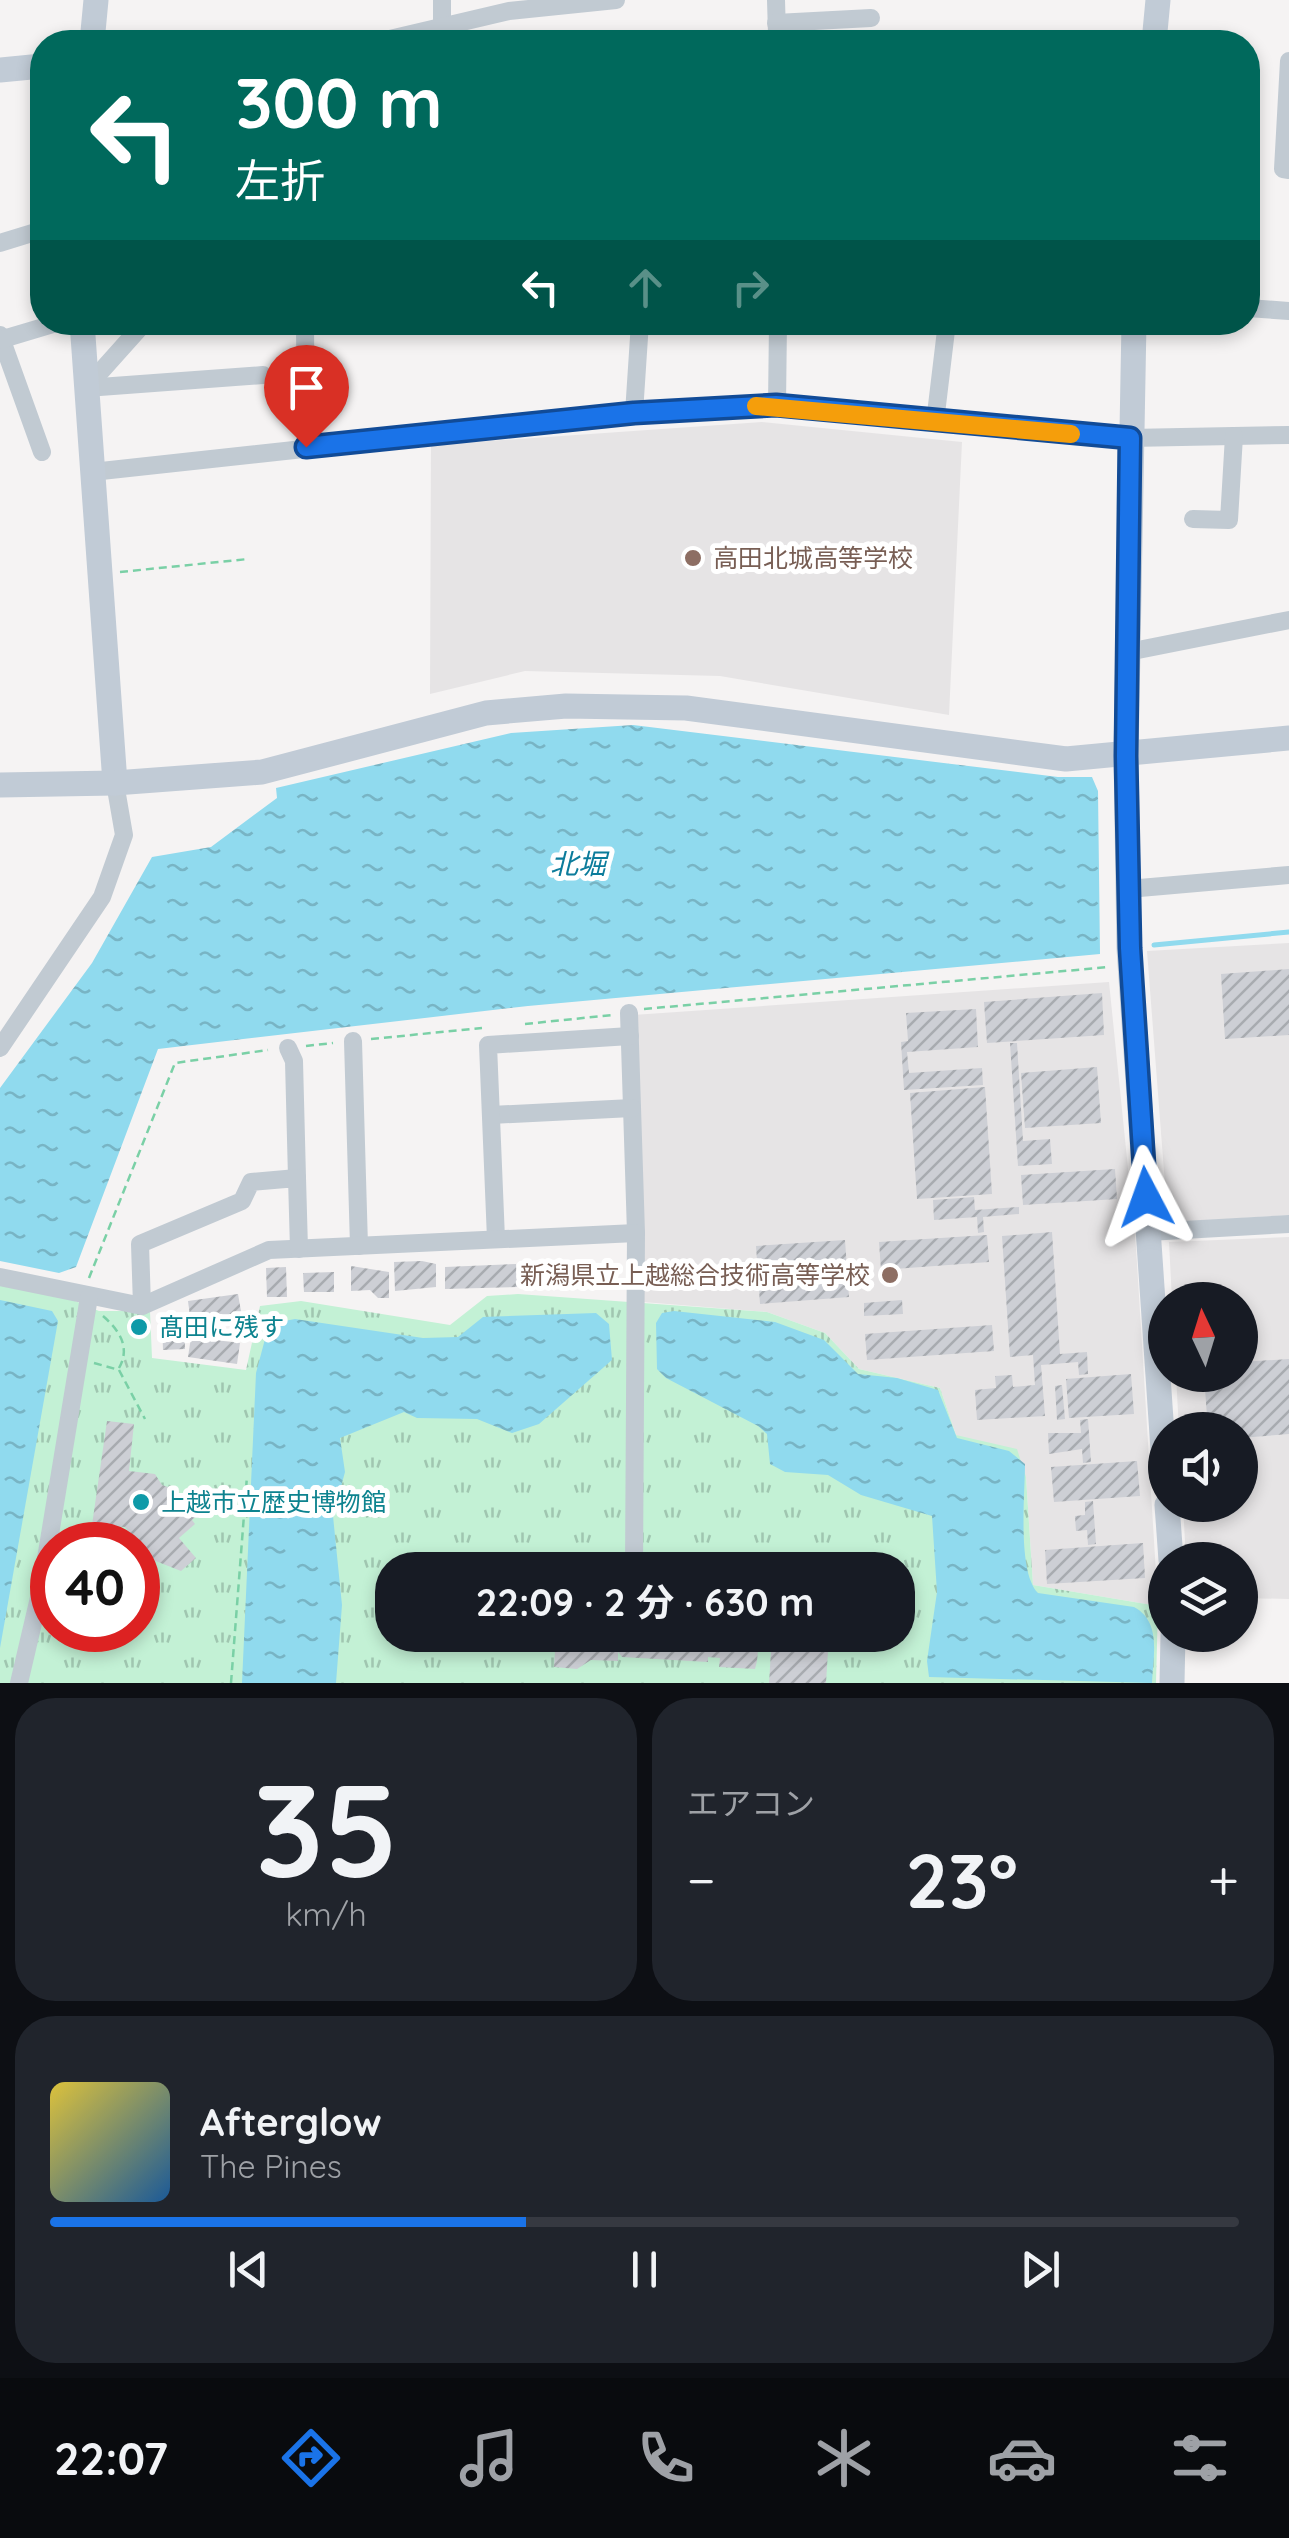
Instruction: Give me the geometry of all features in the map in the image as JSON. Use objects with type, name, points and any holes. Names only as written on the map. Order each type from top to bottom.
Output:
[{"type":"street","points":[[93,30],[96,0]]},
{"type":"street","points":[[442,0],[442,26]]},
{"type":"street","points":[[426,30],[509,11],[616,0]]},
{"type":"street","points":[[776,0],[777,30]]},
{"type":"street","points":[[1155,30],[1158,0]]},
{"type":"street","points":[[805,30],[871,18]]},
{"type":"street","points":[[1289,61],[1283,169],[1289,170]]},
{"type":"street","points":[[0,70],[30,67]]},
{"type":"street","points":[[0,243],[30,234]]},
{"type":"street","points":[[1260,309],[1289,311]]},
{"type":"street","points":[[30,330],[0,338],[42,452]]},
{"type":"street","points":[[0,1048],[102,897],[124,835],[115,783],[83,335]]},
{"type":"street","points":[[86,388],[133,335]]},
{"type":"street","points":[[305,335],[306,447]]},
{"type":"street","points":[[634,413],[639,335]]},
{"type":"street","points":[[776,405],[778,335]]},
{"type":"street","points":[[934,422],[940,335]]},
{"type":"street","points":[[1134,335],[1126,756],[1128,889],[1160,1412]]},
{"type":"street","points":[[86,388],[263,375]]},
{"type":"street","points":[[92,472],[634,413],[776,405],[1130,438],[1289,435]]},
{"type":"street","points":[[1193,519],[1229,520],[1234,436]]},
{"type":"street","points":[[1128,652],[1289,620]]},
{"type":"street","points":[[0,785],[115,783],[262,772],[486,713],[566,706],[686,708],[1066,760],[1289,738]]},
{"type":"street","points":[[1128,889],[1289,875]]},
{"type":"street","points":[[629,1014],[636,1233],[634,1552]]},
{"type":"street","points":[[496,1240],[488,1045],[630,1036]]},
{"type":"street","points":[[353,1041],[359,1246]]},
{"type":"street","points":[[288,1048],[294,1061],[299,1249]]},
{"type":"street","points":[[492,1115],[632,1108]]},
{"type":"street","points":[[142,1306],[140,1244],[242,1200],[251,1182],[297,1178]]},
{"type":"street","points":[[1148,1232],[1289,1224]]},
{"type":"street","points":[[0,1276],[94,1305],[142,1306],[264,1252],[636,1233]]},
{"type":"street","points":[[19,1683],[41,1590],[94,1305]]},
{"type":"street","points":[[1172,1683],[1173,1652]]},
{"type":"path","points":[[100,574],[248,560]]},
{"type":"path","points":[[629,1014],[1116,966]]},
{"type":"path","points":[[94,1305],[122,1334],[124,1360],[119,1370]]},
{"type":"path","points":[[88,1362],[119,1370],[144,1420]]},
{"type":"path","points":[[230,1683],[248,1476]]},
{"type":"shaded area","name":"高田北城高等学校","points":[[762,422],[962,442],[949,715],[720,676],[525,671],[430,694],[431,445]]},
{"type":"shaded area","points":[[1289,943],[1289,1215],[1168,1223],[1147,951]]},
{"type":"shaded area","name":"新潟県立上越総合技術高等学校","points":[[1109,982],[1136,1247],[1148,1443],[1148,1522],[1153,1522],[1154,1542],[1148,1542],[1148,1604],[1033,1585],[1026,1477],[956,1435],[940,1388],[859,1369],[825,1333],[767,1312],[643,1302],[633,1015]]},
{"type":"shaded area","points":[[1289,1237],[1289,1599],[1258,1598],[1258,1542],[1185,1542],[1184,1522],[1258,1522],[1258,1412],[1178,1412],[1177,1392],[1258,1392],[1258,1282],[1171,1282],[1169,1242]]},
{"type":"green space","points":[[0,1284],[68,1298],[99,1311],[150,1311],[152,1358],[246,1370],[260,1306],[301,1301],[450,1325],[487,1296],[518,1294],[767,1312],[825,1333],[859,1369],[940,1388],[956,1435],[1017,1449],[1026,1477],[1033,1585],[1148,1604],[1148,1652],[1157,1652],[1156,1683],[0,1683]]},
{"type":"water","name":"北堀","points":[[633,725],[1058,777],[1092,777],[1098,791],[1100,954],[528,1006],[158,1049],[76,1267],[59,1273],[0,1261],[0,1088],[92,963],[152,857],[211,847],[277,798],[276,788],[511,733]]},
{"type":"water","points":[[0,1300],[52,1311],[58,1321],[0,1648]]},
{"type":"water","points":[[596,1313],[609,1324],[612,1360],[539,1424],[512,1433],[477,1419],[417,1418],[404,1412],[340,1438],[345,1472],[333,1516],[342,1605],[336,1683],[242,1683],[256,1373],[269,1324],[295,1319],[423,1338],[458,1337],[483,1317]]},
{"type":"water","points":[[662,1313],[775,1322],[824,1340],[858,1374],[897,1378],[938,1390],[957,1438],[1009,1451],[1025,1464],[1025,1551],[1031,1583],[1038,1593],[1134,1607],[1143,1613],[1148,1620],[1148,1652],[1153,1652],[1152,1683],[929,1677],[927,1661],[937,1592],[932,1516],[861,1495],[828,1475],[785,1472],[770,1464],[767,1434],[758,1426],[666,1378],[657,1369],[656,1323]]},
{"type":"building","points":[[1289,969],[1289,1035],[1225,1039],[1221,974]]},
{"type":"building","points":[[1102,993],[1104,1035],[987,1043],[984,1002]]},
{"type":"building","points":[[976,1009],[978,1047],[907,1052],[909,1073],[982,1068],[983,1085],[904,1090],[901,1042],[908,1041],[906,1013]]},
{"type":"building","points":[[1010,1043],[1017,1043],[1023,1141],[1050,1139],[1052,1164],[1018,1166]]},
{"type":"building","points":[[1097,1067],[1101,1123],[1025,1128],[1021,1073]]},
{"type":"building","points":[[985,1087],[992,1194],[917,1199],[910,1093]]},
{"type":"building","points":[[1115,1169],[1117,1199],[1023,1205],[1021,1175]]},
{"type":"building","points":[[974,1197],[975,1210],[1019,1207],[1019,1214],[983,1217],[984,1232],[978,1233],[977,1217],[934,1220],[933,1200]]},
{"type":"building","points":[[1052,1232],[1060,1354],[1087,1352],[1088,1374],[1079,1375],[1078,1362],[1041,1365],[1045,1416],[977,1420],[975,1390],[996,1388],[995,1376],[1012,1375],[1013,1387],[1035,1385],[1033,1355],[1010,1357],[1002,1236]]},
{"type":"building","points":[[987,1235],[989,1262],[881,1270],[879,1242]]},
{"type":"building","points":[[845,1240],[849,1297],[760,1304],[756,1246]]},
{"type":"building","points":[[394,1262],[436,1264],[436,1287],[395,1291]]},
{"type":"building","points":[[516,1264],[517,1287],[445,1289],[445,1267]]},
{"type":"building","points":[[351,1266],[389,1272],[389,1298],[378,1298],[370,1290],[351,1291]]},
{"type":"building","points":[[286,1267],[287,1297],[267,1297],[266,1268]]},
{"type":"building","points":[[334,1272],[334,1292],[304,1292],[303,1273]]},
{"type":"building","points":[[238,1294],[242,1317],[191,1324],[188,1301]]},
{"type":"building","points":[[902,1300],[903,1314],[864,1316],[864,1303]]},
{"type":"building","points":[[184,1320],[185,1349],[163,1350],[162,1321]]},
{"type":"building","points":[[992,1325],[994,1351],[867,1360],[865,1334]]},
{"type":"building","points":[[191,1337],[240,1343],[237,1364],[188,1357]]},
{"type":"building","points":[[1289,1359],[1289,1434],[1258,1437],[1258,1412],[1207,1412],[1205,1392],[1258,1392],[1258,1361]]},
{"type":"building","points":[[1131,1374],[1134,1414],[1069,1418],[1066,1379]]},
{"type":"building","points":[[1062,1385],[1065,1419],[1057,1420],[1055,1386]]},
{"type":"building","points":[[1088,1419],[1091,1462],[1083,1463],[1082,1449],[1049,1454],[1048,1433],[1081,1433],[1080,1420]]},
{"type":"building","name":"上越市立歴史博物館","points":[[107,1421],[134,1424],[129,1471],[155,1474],[162,1485],[177,1490],[198,1515],[192,1520],[195,1524],[179,1538],[196,1558],[181,1571],[160,1563],[160,1522],[92,1522]]},
{"type":"building","points":[[1137,1461],[1140,1496],[1054,1502],[1051,1467]]},
{"type":"building","points":[[1093,1501],[1096,1544],[1088,1545],[1087,1530],[1076,1531],[1075,1516],[1085,1515],[1085,1502]]},
{"type":"building","points":[[1143,1543],[1145,1578],[1047,1584],[1045,1550]]},
{"type":"building","points":[[555,1652],[618,1652],[618,1661],[591,1660],[577,1669],[554,1667]]},
{"type":"building","points":[[618,1652],[758,1652],[755,1669],[719,1667],[720,1658],[708,1657],[708,1662],[622,1657]]},
{"type":"building","points":[[771,1652],[828,1652],[826,1683],[769,1683]]},
{"type":"waterway","points":[[1154,945],[1289,932]]},
{"type":"slow traffic","points":[[756,406],[1071,434]]},
{"type":"place","name":"高田北城高等学校","points":[[693,558]]},
{"type":"place","name":"新潟県立上越総合技術高等学校","points":[[890,1275]]},
{"type":"place","name":"髙田に残す","points":[[139,1327]]},
{"type":"place","name":"上越市立歴史博物館","points":[[141,1502]]},
{"type":"route","points":[[306,447],[634,413],[776,405],[1130,438],[1126,756],[1130,948],[1146,1197]]}]
